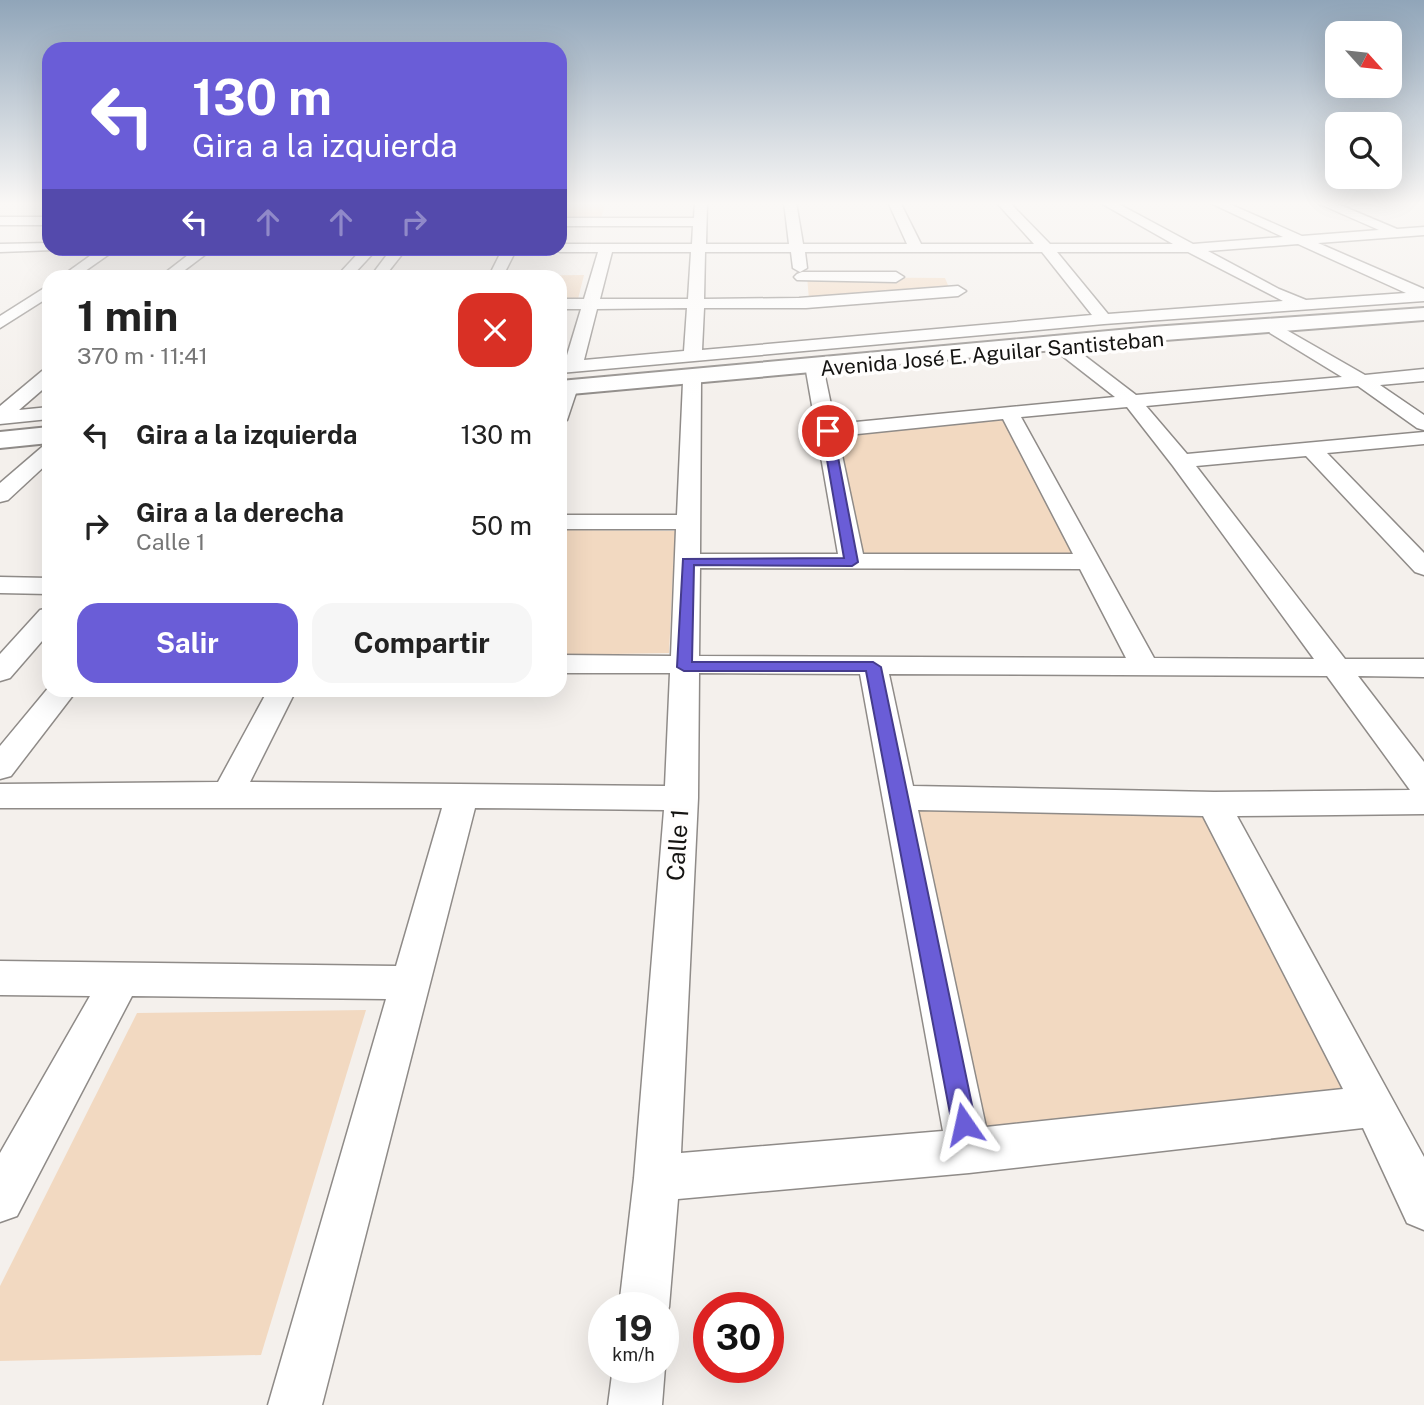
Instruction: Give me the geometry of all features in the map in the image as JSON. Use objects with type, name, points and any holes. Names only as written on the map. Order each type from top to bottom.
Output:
[{"type":"main road","name":"Avenida José E. Aguilar Santisteban","points":[[567,381],[1139,323],[1424,302]]},
{"type":"main road","name":"Avenida José E. Aguilar Santisteban","points":[[567,381],[1152,334],[1424,317]]},
{"type":"main road","points":[[0,425],[42,421]]},
{"type":"main road","points":[[0,439],[42,436]]},
{"type":"street","points":[[567,370],[601,268]]},
{"type":"street","name":"Calle 1","points":[[646,1292],[657,1178],[681,798],[692,369],[698,268]]},
{"type":"street","points":[[800,268],[808,319]]},
{"type":"street","points":[[941,268],[980,330]]},
{"type":"street","points":[[1062,268],[1104,319]]},
{"type":"street","points":[[1230,268],[1297,304]]},
{"type":"street","points":[[1361,268],[1424,295]]},
{"type":"street","points":[[802,277],[911,277]]},
{"type":"street","points":[[2,320],[42,294]]},
{"type":"street","name":"Avenida José E. Aguilar Santisteban","points":[[567,381],[692,369],[808,319],[980,330],[1424,295]]},
{"type":"street","points":[[567,304],[696,303],[808,319],[964,301]]},
{"type":"street","name":"Avenida José E. Aguilar Santisteban","points":[[567,381],[692,369],[815,371],[1424,317]]},
{"type":"street","points":[[2,320],[38,319]]},
{"type":"street","points":[[1276,329],[1361,380],[1424,424]]},
{"type":"street","points":[[1062,347],[1131,400],[1181,461],[1424,785]]},
{"type":"street","points":[[815,371],[852,562]]},
{"type":"street","points":[[828,431],[1131,400],[1424,375]]},
{"type":"street","points":[[0,417],[42,381]]},
{"type":"street","points":[[1009,412],[1145,667]]},
{"type":"street","points":[[0,417],[42,414]]},
{"type":"street","points":[[1181,461],[1424,438]]},
{"type":"street","points":[[0,447],[42,443]]},
{"type":"street","points":[[1311,449],[1424,566]]},
{"type":"street","points":[[0,495],[42,457]]},
{"type":"street","points":[[567,522],[688,522]]},
{"type":"street","points":[[687,561],[1090,562]]},
{"type":"street","points":[[0,585],[42,586]]},
{"type":"street","points":[[0,672],[42,624]]},
{"type":"street","points":[[567,664],[684,667],[1424,668]]},
{"type":"street","points":[[873,667],[969,1151]]},
{"type":"street","points":[[0,768],[56,697]]},
{"type":"street","points":[[228,794],[278,697]]},
{"type":"street","points":[[0,796],[228,794],[681,798]]},
{"type":"street","points":[[295,1405],[462,796]]},
{"type":"street","points":[[901,798],[1214,804],[1424,802]]},
{"type":"street","points":[[1214,804],[1375,1106],[1424,1206]]},
{"type":"street","points":[[0,978],[412,983]]},
{"type":"street","points":[[0,1199],[120,980]]},
{"type":"street","points":[[657,1178],[969,1151],[1375,1106]]},
{"type":"street","points":[[635,1405],[637,1383]]},
{"type":"shaded area","points":[[567,275],[584,275],[578,299],[567,299]]},
{"type":"shaded area","points":[[807,277],[945,278],[950,290],[809,299]]},
{"type":"shaded area","points":[[1006,420],[1076,554],[862,555],[838,435]]},
{"type":"shaded area","points":[[567,530],[675,531],[669,653],[567,655]]},
{"type":"shaded area","points":[[901,798],[1214,804],[1375,1106],[969,1151]]},
{"type":"shaded area","points":[[366,1010],[261,1355],[0,1361],[0,1286],[137,1013]]},
{"type":"route","points":[[828,431],[852,562],[687,561],[684,667],[873,667],[964,1124]]}]
